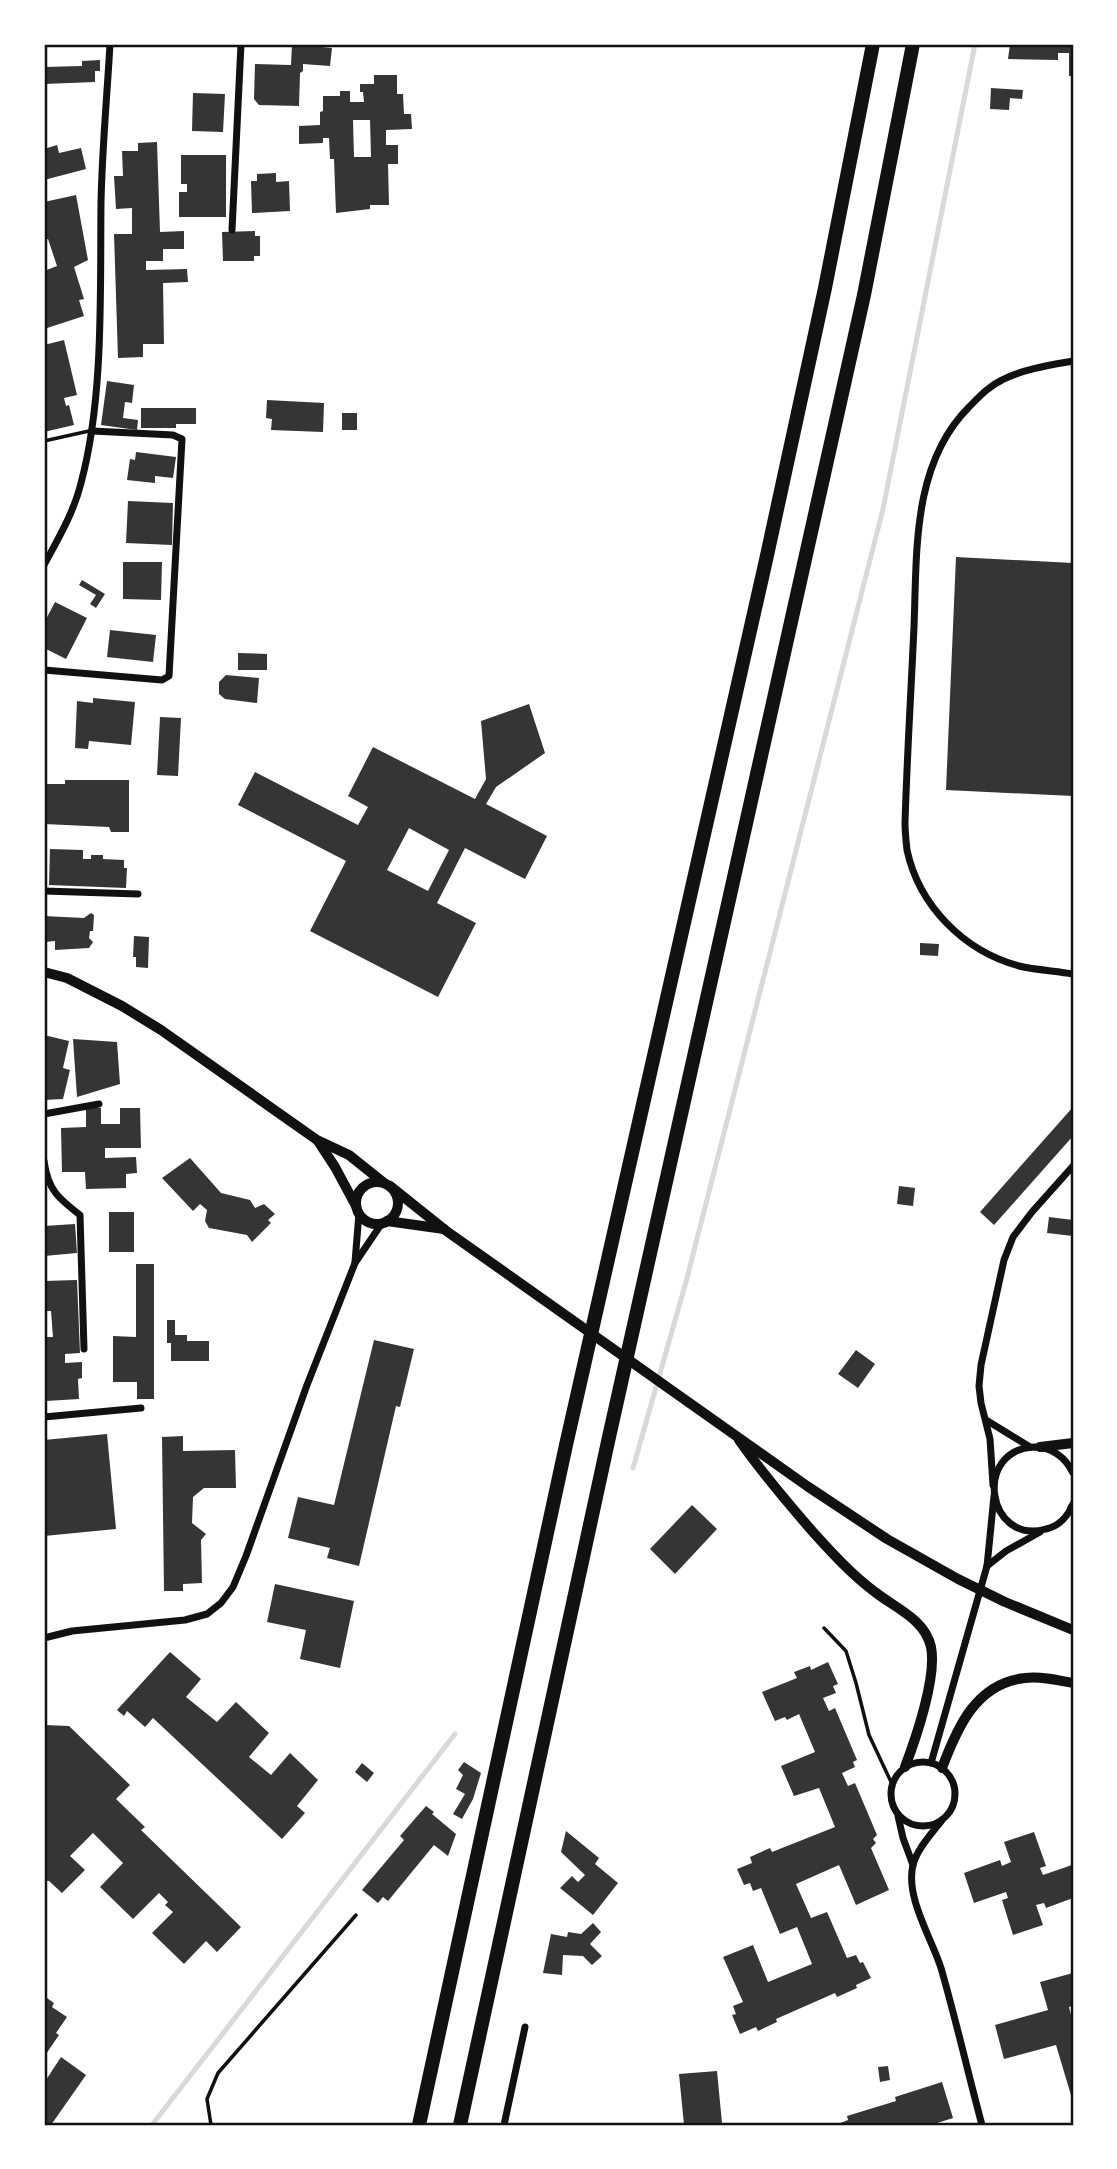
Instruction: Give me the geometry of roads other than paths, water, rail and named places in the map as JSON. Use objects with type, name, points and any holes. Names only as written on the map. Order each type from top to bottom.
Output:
[{"type":"highway","points":[[419,2125],[566,1445],[819,315],[873,44]]},
{"type":"highway","points":[[460,2125],[609,1437],[864,295],[913,44]]},
{"type":"street","points":[[44,565],[61,534],[81,485],[92,431],[98,356],[101,198],[110,44]]},
{"type":"street","points":[[232,230],[241,44]]},
{"type":"street","points":[[1073,361],[1020,373],[1001,380],[990,388],[954,424],[937,451],[930,470],[918,537],[905,823],[907,850],[918,882],[932,907],[959,935],[987,954],[1019,966],[1073,974]]},
{"type":"street","points":[[44,670],[162,680],[169,676],[182,439],[173,435],[92,431]]},
{"type":"street","points":[[44,891],[138,894]]},
{"type":"street","points":[[44,972],[67,978],[122,1006],[161,1030],[317,1140],[349,1156],[444,1230],[807,1486],[887,1539],[1005,1602],[1073,1630]]},
{"type":"street","points":[[44,1114],[99,1104]]},
{"type":"street","points":[[317,1140],[358,1211],[368,1222],[424,1225],[444,1230]]},
{"type":"street","points":[[44,1161],[45,1172],[56,1196],[80,1215],[84,1349]]},
{"type":"street","points":[[930,1763],[988,1566],[993,1485],[990,1439],[979,1385],[1004,1260],[1013,1237],[1073,1166]]},
{"type":"street","points":[[44,1637],[72,1631],[186,1620],[207,1614],[221,1603],[233,1587],[246,1556],[307,1385],[355,1262],[385,1222],[392,1217],[398,1205],[395,1192],[387,1184],[372,1182],[361,1189],[356,1201],[358,1211],[355,1262]]},
{"type":"street","points":[[44,1417],[141,1408]]},
{"type":"street","points":[[985,1420],[1035,1447],[1052,1451],[1062,1457],[1073,1473]]},
{"type":"street","points":[[734,1434],[769,1483],[834,1555],[873,1591],[918,1622],[925,1634],[931,1646],[930,1676],[925,1705],[905,1767]]},
{"type":"street","points":[[993,1485],[1002,1464],[1019,1450],[1073,1443]]},
{"type":"street","points":[[993,1496],[1003,1517],[1012,1524],[1022,1529],[1045,1530]]},
{"type":"street","points":[[988,1566],[1015,1545],[1056,1525],[1073,1507]]},
{"type":"street","points":[[942,1768],[954,1734],[965,1716],[991,1688],[1027,1678],[1073,1683]]},
{"type":"street","points":[[913,1865],[892,1804],[892,1784],[905,1767],[914,1763],[930,1763],[942,1768],[949,1775],[955,1794],[953,1804],[919,1852],[913,1865],[912,1882],[917,1904],[940,1966],[982,2125]]},
{"type":"street","points":[[897,1813],[913,1824],[933,1824],[942,1820]]},
{"type":"street","points":[[504,2125],[526,2027]]},
{"type":"lane","points":[[44,441],[92,431]]},
{"type":"lane","points":[[824,1629],[846,1650],[869,1735],[892,1784]]},
{"type":"lane","points":[[211,2125],[207,2099],[218,2073],[356,1915]]},
{"type":"waterway","points":[[633,1468],[686,1282],[883,509],[975,44]]},
{"type":"waterway","points":[[152,2125],[455,1734]]}]
